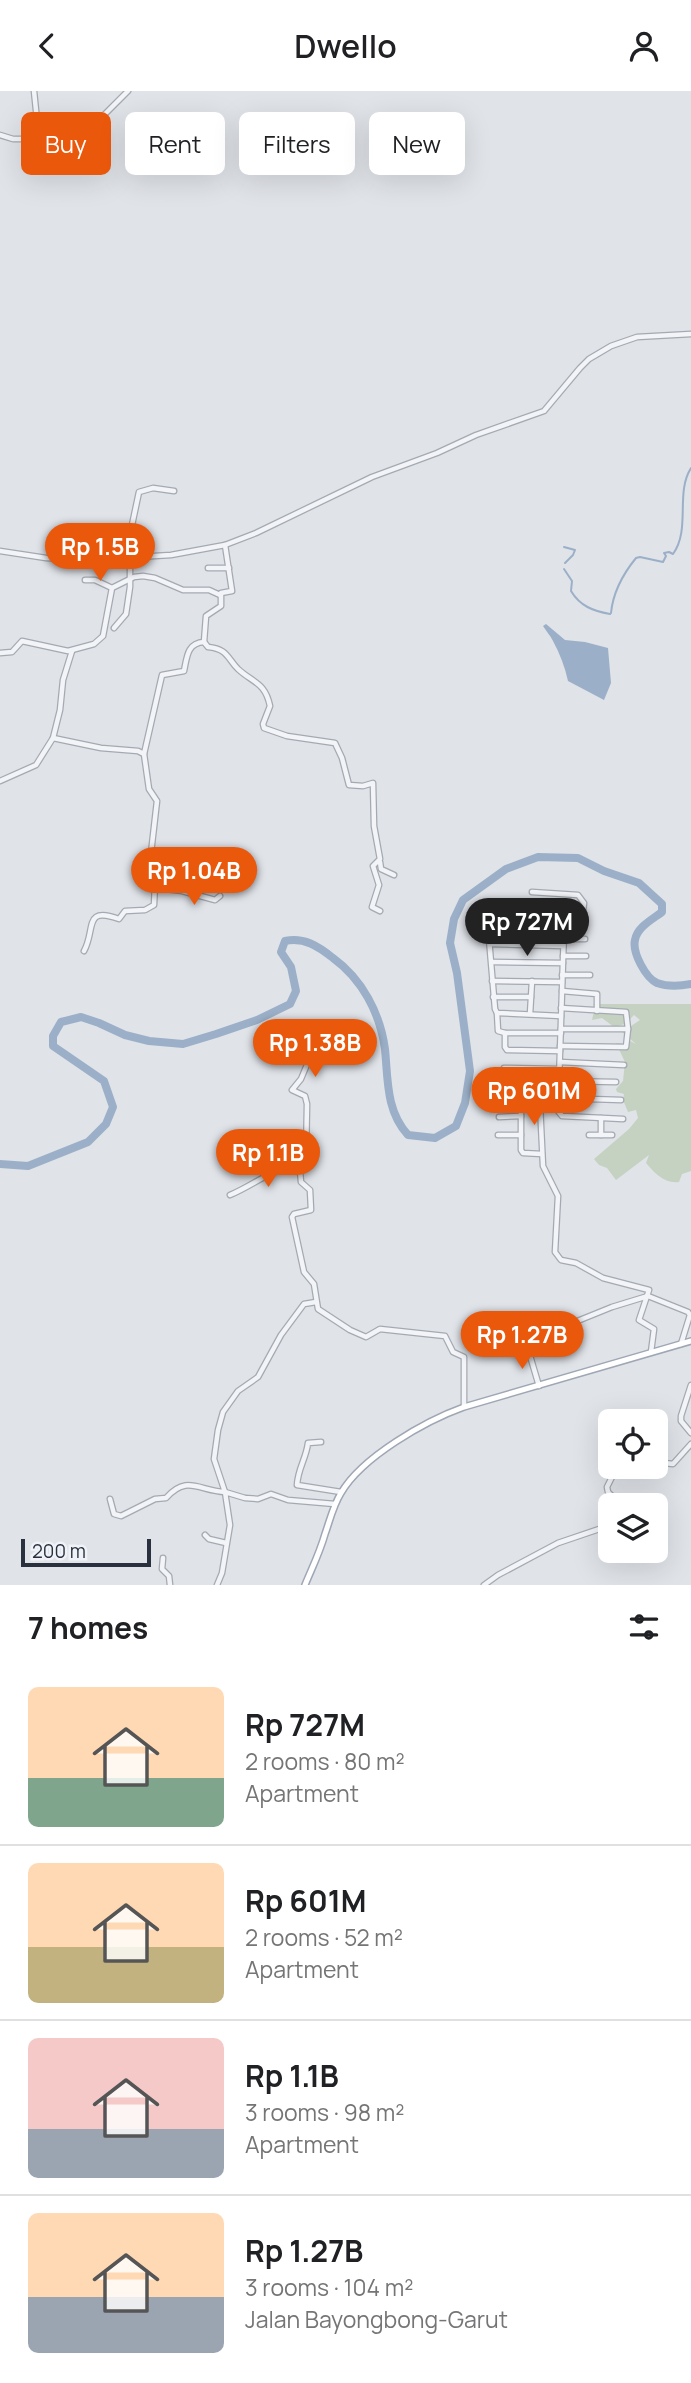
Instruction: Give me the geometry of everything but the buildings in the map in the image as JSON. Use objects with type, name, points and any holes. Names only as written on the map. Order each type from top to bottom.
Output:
[{"type":"main road","points":[[305,1585],[341,1492],[359,1471],[430,1420],[464,1407],[691,1341]]},
{"type":"street","points":[[34,91],[36,112]]},
{"type":"street","points":[[107,112],[128,91]]},
{"type":"street","points":[[0,135],[21,139]]},
{"type":"street","points":[[0,551],[78,561],[171,555],[225,545],[256,533],[372,477],[544,411],[589,359],[611,346],[636,337],[691,334]]},
{"type":"street","points":[[114,628],[126,614],[130,578],[127,558],[139,492],[153,488],[174,491]]},
{"type":"street","points":[[73,528],[100,531],[105,559]]},
{"type":"street","points":[[0,653],[12,652],[22,641],[72,651],[94,644],[102,638],[112,588],[137,576],[146,576],[183,590],[209,590],[220,595],[232,591],[225,545]]},
{"type":"street","points":[[208,568],[229,568]]},
{"type":"street","points":[[85,580],[95,580],[112,588]]},
{"type":"street","points":[[220,595],[221,606],[206,616],[204,642],[208,647],[217,648],[227,654],[236,668],[263,687],[270,706],[264,728],[286,736],[335,743],[349,785],[363,786],[373,783],[374,826],[381,869],[394,874]]},
{"type":"street","points":[[204,642],[191,647],[184,671],[162,675],[144,754],[149,789],[157,801],[151,860],[156,864],[192,864],[206,870]]},
{"type":"street","points":[[0,781],[38,763],[53,738],[60,710],[63,680],[72,651]]},
{"type":"street","points":[[53,738],[144,754]]},
{"type":"street","points":[[380,861],[373,866],[379,885],[372,907],[380,911]]},
{"type":"street","points":[[84,951],[93,920],[97,916],[103,914],[119,919],[125,911],[145,910],[153,905],[156,864]]},
{"type":"street","points":[[156,888],[216,900],[220,896]]},
{"type":"street","points":[[532,892],[579,895],[582,898],[583,911],[580,928],[493,928],[490,931],[493,997],[498,1031],[505,1033],[628,1029]]},
{"type":"street","points":[[528,911],[583,911]]},
{"type":"street","points":[[564,930],[558,1111],[562,1116],[624,1119]]},
{"type":"street","points":[[490,944],[563,943],[585,939]]},
{"type":"street","points":[[563,957],[586,956]]},
{"type":"street","points":[[492,962],[563,963]]},
{"type":"street","points":[[562,975],[590,975]]},
{"type":"street","points":[[492,981],[562,982]]},
{"type":"street","points":[[530,1014],[532,981]]},
{"type":"street","points":[[562,991],[593,992],[597,995],[597,1011]]},
{"type":"street","points":[[493,997],[531,997]]},
{"type":"street","points":[[505,1033],[507,1050],[626,1047],[626,1012],[561,1009]]},
{"type":"street","points":[[497,1013],[561,1016]]},
{"type":"street","points":[[311,1055],[301,1079],[292,1090],[305,1096],[307,1104],[307,1145],[300,1179],[310,1190],[311,1210],[292,1217],[304,1272],[314,1284],[320,1312],[362,1337],[370,1336],[380,1329],[445,1336],[453,1352],[464,1357],[464,1407]]},
{"type":"street","points":[[504,1067],[624,1065]]},
{"type":"street","points":[[502,1086],[616,1082]]},
{"type":"street","points":[[559,1098],[621,1100]]},
{"type":"street","points":[[502,1104],[558,1105]]},
{"type":"street","points":[[521,1104],[523,1153],[542,1154]]},
{"type":"street","points":[[540,1105],[543,1166],[558,1196],[555,1252],[561,1260],[576,1263],[603,1278],[648,1289],[639,1320],[654,1329],[651,1353]]},
{"type":"street","points":[[499,1117],[521,1116]]},
{"type":"street","points":[[601,1118],[601,1135]]},
{"type":"street","points":[[498,1135],[521,1135]]},
{"type":"street","points":[[589,1135],[612,1135]]},
{"type":"street","points":[[230,1195],[288,1164],[304,1163]]},
{"type":"street","points":[[563,1321],[570,1324],[611,1307],[648,1296],[689,1313],[681,1344]]},
{"type":"street","points":[[216,1585],[222,1573],[230,1525],[225,1492],[214,1459],[223,1412],[238,1391],[258,1377],[281,1335],[304,1304],[316,1302]]},
{"type":"street","points":[[528,1349],[539,1386]]},
{"type":"street","points":[[691,1385],[681,1416],[681,1421],[691,1433]]},
{"type":"street","points":[[321,1442],[308,1443],[300,1464],[297,1485],[341,1492]]},
{"type":"street","points":[[668,1463],[673,1464],[691,1444]]},
{"type":"street","points":[[110,1499],[114,1514],[121,1516],[155,1499],[166,1498],[173,1489],[181,1485],[245,1498],[258,1499],[271,1494],[288,1500],[335,1504]]},
{"type":"street","points":[[484,1585],[558,1543],[598,1529]]},
{"type":"street","points":[[205,1535],[209,1539],[226,1543]]},
{"type":"street","points":[[163,1558],[162,1569],[169,1576],[170,1585]]},
{"type":"green space","points":[[593,1004],[691,1004],[691,1171],[682,1174],[679,1182],[664,1180],[656,1174],[646,1163],[649,1155],[616,1180],[607,1168],[594,1159],[638,1118],[636,1110],[628,1112],[623,1100],[624,1094],[616,1089],[623,1081],[625,1062],[616,1043],[624,1044],[630,1041],[636,1044],[622,1032],[640,1020],[634,1015],[625,1024],[614,1027],[602,1018],[592,1020],[595,1007]]},
{"type":"water","points":[[546,624],[565,640],[608,648],[611,683],[604,700],[568,681],[558,651],[543,626]]},
{"type":"waterway","points":[[611,613],[619,584],[636,558],[663,562],[666,556],[664,553],[673,554],[681,534],[684,488],[691,468]]},
{"type":"waterway","points":[[564,547],[575,550],[565,563]]},
{"type":"waterway","points":[[564,569],[572,581],[571,591],[583,604],[610,614]]},
{"type":"waterway","points":[[0,1164],[28,1166],[88,1142],[106,1124],[113,1107],[104,1081],[53,1046],[53,1036],[61,1022],[81,1017],[125,1035],[149,1041],[183,1044],[257,1020],[290,1004],[296,991],[291,967],[281,952],[285,941],[292,940],[305,941],[322,950],[343,966],[361,987],[374,1010],[383,1036],[389,1095],[396,1116],[408,1135],[435,1138],[456,1126],[465,1103],[470,1071],[457,973],[450,943],[454,919],[463,900],[506,869],[538,857],[578,858],[604,871],[639,883],[662,904],[662,912],[636,935],[635,945],[641,965],[657,983],[674,986],[691,984]]}]
